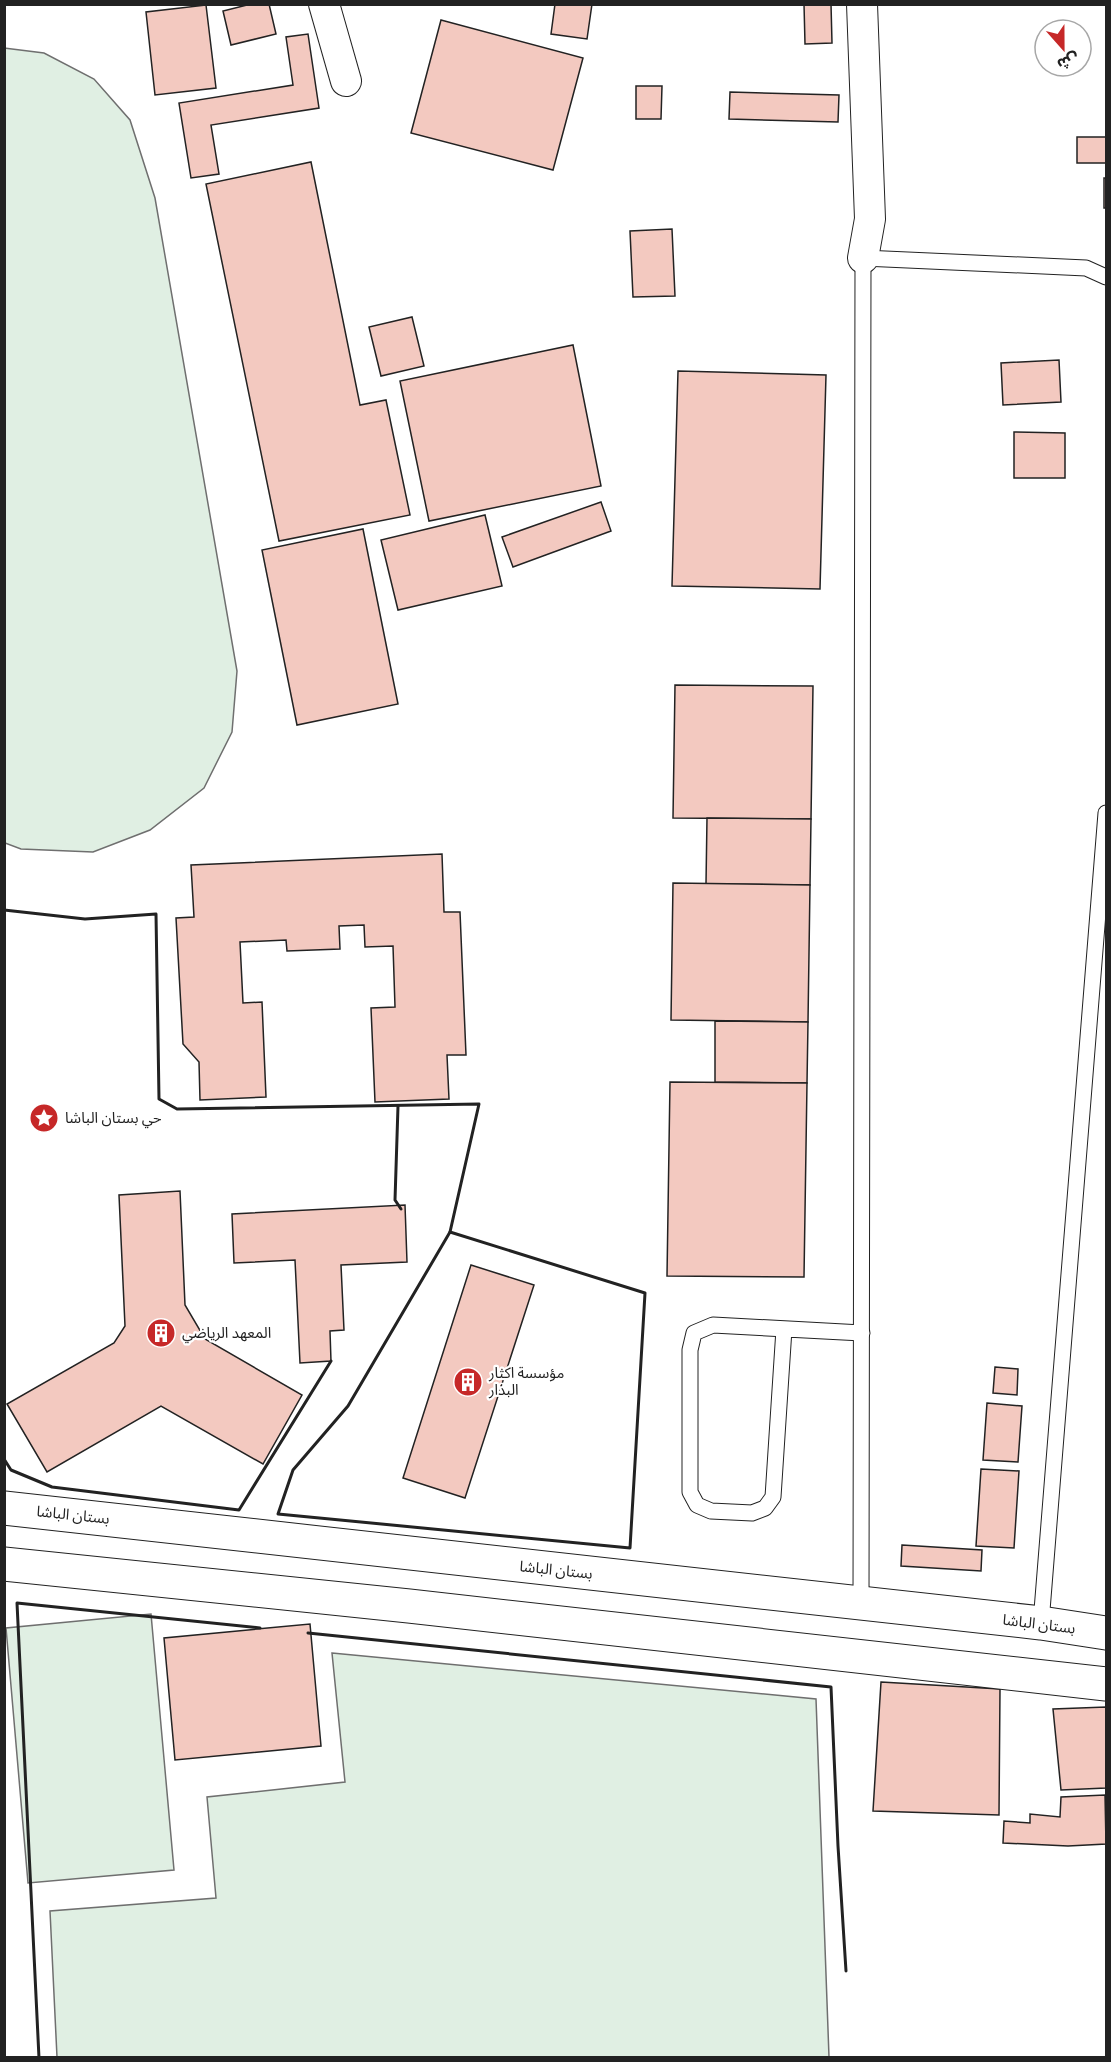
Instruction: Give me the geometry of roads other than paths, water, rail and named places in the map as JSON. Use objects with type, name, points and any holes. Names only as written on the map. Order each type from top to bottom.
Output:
[{"type":"street","points":[[324,4],[346,81]]},
{"type":"street","points":[[862,4],[870,219],[863,258]]},
{"type":"street","name":"بستان الباشا","points":[[4,1508],[1041,1623],[1102,1632]]},
{"type":"street","points":[[4,1564],[410,1606],[1103,1684]]},
{"type":"lane","points":[[861,1604],[863,258],[1086,268],[1107,277]]},
{"type":"lane","points":[[1041,1623],[1107,813]]},
{"type":"lane","points":[[784,1329],[773,1497],[765,1508],[752,1513],[711,1511],[697,1505],[690,1492],[690,1350],[694,1333],[713,1325],[862,1333]]},
{"type":"place","name":"حي بستان الباشا","points":[[44,1118]]},
{"type":"place","name":"المعهد الرياضي","points":[[161,1333]]},
{"type":"place","name":"مؤسسة اكثار البذار","points":[[468,1382]]}]
